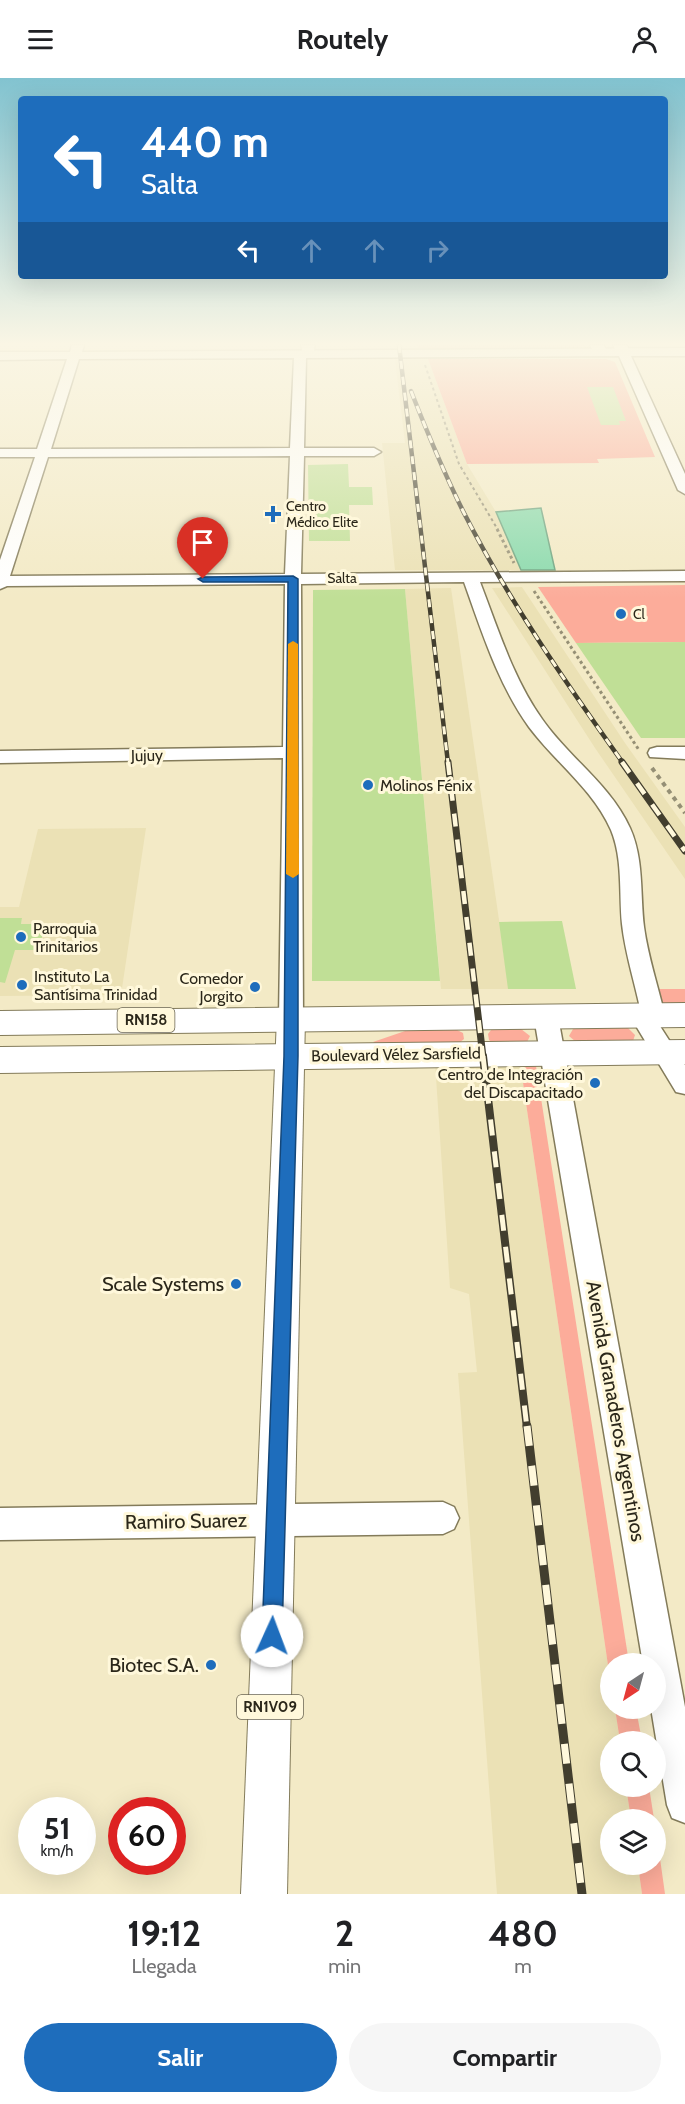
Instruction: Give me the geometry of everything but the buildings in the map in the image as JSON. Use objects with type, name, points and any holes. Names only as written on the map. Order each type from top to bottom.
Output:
[{"type":"highway","name":"RN158","points":[[0,1023],[685,1015]]},
{"type":"highway","name":"Boulevard Vélez Sarsfield","points":[[0,1060],[674,1052]]},
{"type":"main road","name":"RN1V09","points":[[264,1894],[291,1018]]},
{"type":"street","points":[[0,582],[49,430]]},
{"type":"street","points":[[291,1018],[293,579],[299,430]]},
{"type":"street","points":[[658,430],[685,490]]},
{"type":"street","points":[[0,453],[374,452]]},
{"type":"street","points":[[668,452],[685,452]]},
{"type":"street","name":"Salta","points":[[0,582],[685,576]]},
{"type":"street","points":[[470,577],[516,693],[537,725],[596,788],[621,831],[632,878],[632,914],[648,1016],[674,1052],[685,1085]]},
{"type":"street","name":"Jujuy","points":[[0,757],[294,752]]},
{"type":"street","points":[[649,756],[685,753]]},
{"type":"street","name":"Avenida Granaderos Argentinos","points":[[546,1017],[685,1805]]},
{"type":"street","name":"Ramiro Suarez","points":[[0,1524],[444,1518]]},
{"type":"path","points":[[447,430],[459,464],[523,577],[649,756],[685,813]]},
{"type":"shaded area","points":[[403,430],[454,430],[467,464],[496,512],[521,570],[395,570],[382,443],[405,443]]},
{"type":"shaded area","points":[[454,430],[644,430],[655,457],[597,459],[599,463],[467,464]]},
{"type":"shaded area","points":[[541,508],[555,570],[521,570],[496,512]]},
{"type":"shaded area","name":"Cl","points":[[685,585],[685,642],[576,643],[538,587]]},
{"type":"shaded area","points":[[522,587],[625,743],[685,827],[685,879],[595,748],[492,588]]},
{"type":"shaded area","points":[[451,588],[509,989],[441,989],[405,589]]},
{"type":"shaded area","points":[[146,828],[121,995],[0,996],[0,956],[15,950],[44,924],[21,924],[22,918],[0,918],[0,907],[19,907],[38,829]]},
{"type":"shaded area","points":[[654,989],[685,989],[685,1007],[662,1006]]},
{"type":"shaded area","points":[[628,1028],[635,1035],[633,1041],[576,1042],[569,1036],[573,1029]]},
{"type":"shaded area","points":[[521,1029],[530,1036],[527,1042],[493,1043],[489,1040],[488,1034],[491,1030]]},
{"type":"shaded area","points":[[408,1030],[457,1030],[463,1033],[464,1039],[459,1043],[376,1044],[373,1042]]},
{"type":"shaded area","points":[[435,1062],[520,1062],[606,1653],[600,1653],[600,1719],[617,1719],[618,1731],[600,1731],[600,1797],[628,1797],[629,1809],[600,1809],[600,1875],[639,1875],[642,1894],[497,1894],[458,1373],[477,1372],[469,1294],[450,1288]]},
{"type":"shaded area","points":[[520,1062],[532,1063],[536,1066],[627,1653],[606,1653]]},
{"type":"shaded area","points":[[617,1719],[638,1719],[640,1731],[618,1731]]},
{"type":"shaded area","points":[[628,1797],[651,1797],[652,1809],[629,1809]]},
{"type":"shaded area","points":[[639,1875],[662,1875],[665,1894],[642,1894]]},
{"type":"railway","points":[[409,430],[448,763]]},
{"type":"railway","points":[[427,430],[481,546],[539,641],[623,763]]},
{"type":"railway","points":[[448,762],[483,1057]]},
{"type":"railway","points":[[622,762],[685,851]]},
{"type":"railway","points":[[483,1056],[527,1428]]},
{"type":"railway","points":[[527,1426],[582,1894]]},
{"type":"slow traffic","points":[[293,644],[293,874]]},
{"type":"place","name":"Centro Médico Elite","points":[[273,514]]},
{"type":"place","name":"Cl","points":[[621,614]]},
{"type":"place","name":"Molinos Fénix","points":[[368,785]]},
{"type":"place","name":"Parroquia Trinitarios","points":[[21,937]]},
{"type":"place","name":"Instituto La Santísima Trinidad","points":[[22,985]]},
{"type":"place","name":"Comedor Jorgito","points":[[255,987]]},
{"type":"place","name":"Centro de Integración del Discapacitado","points":[[595,1083]]},
{"type":"place","name":"Scale Systems","points":[[236,1284]]},
{"type":"place","name":"Biotec S.A.","points":[[211,1665]]},
{"type":"route","points":[[203,579],[293,579],[291,1056],[272,1636]]}]
